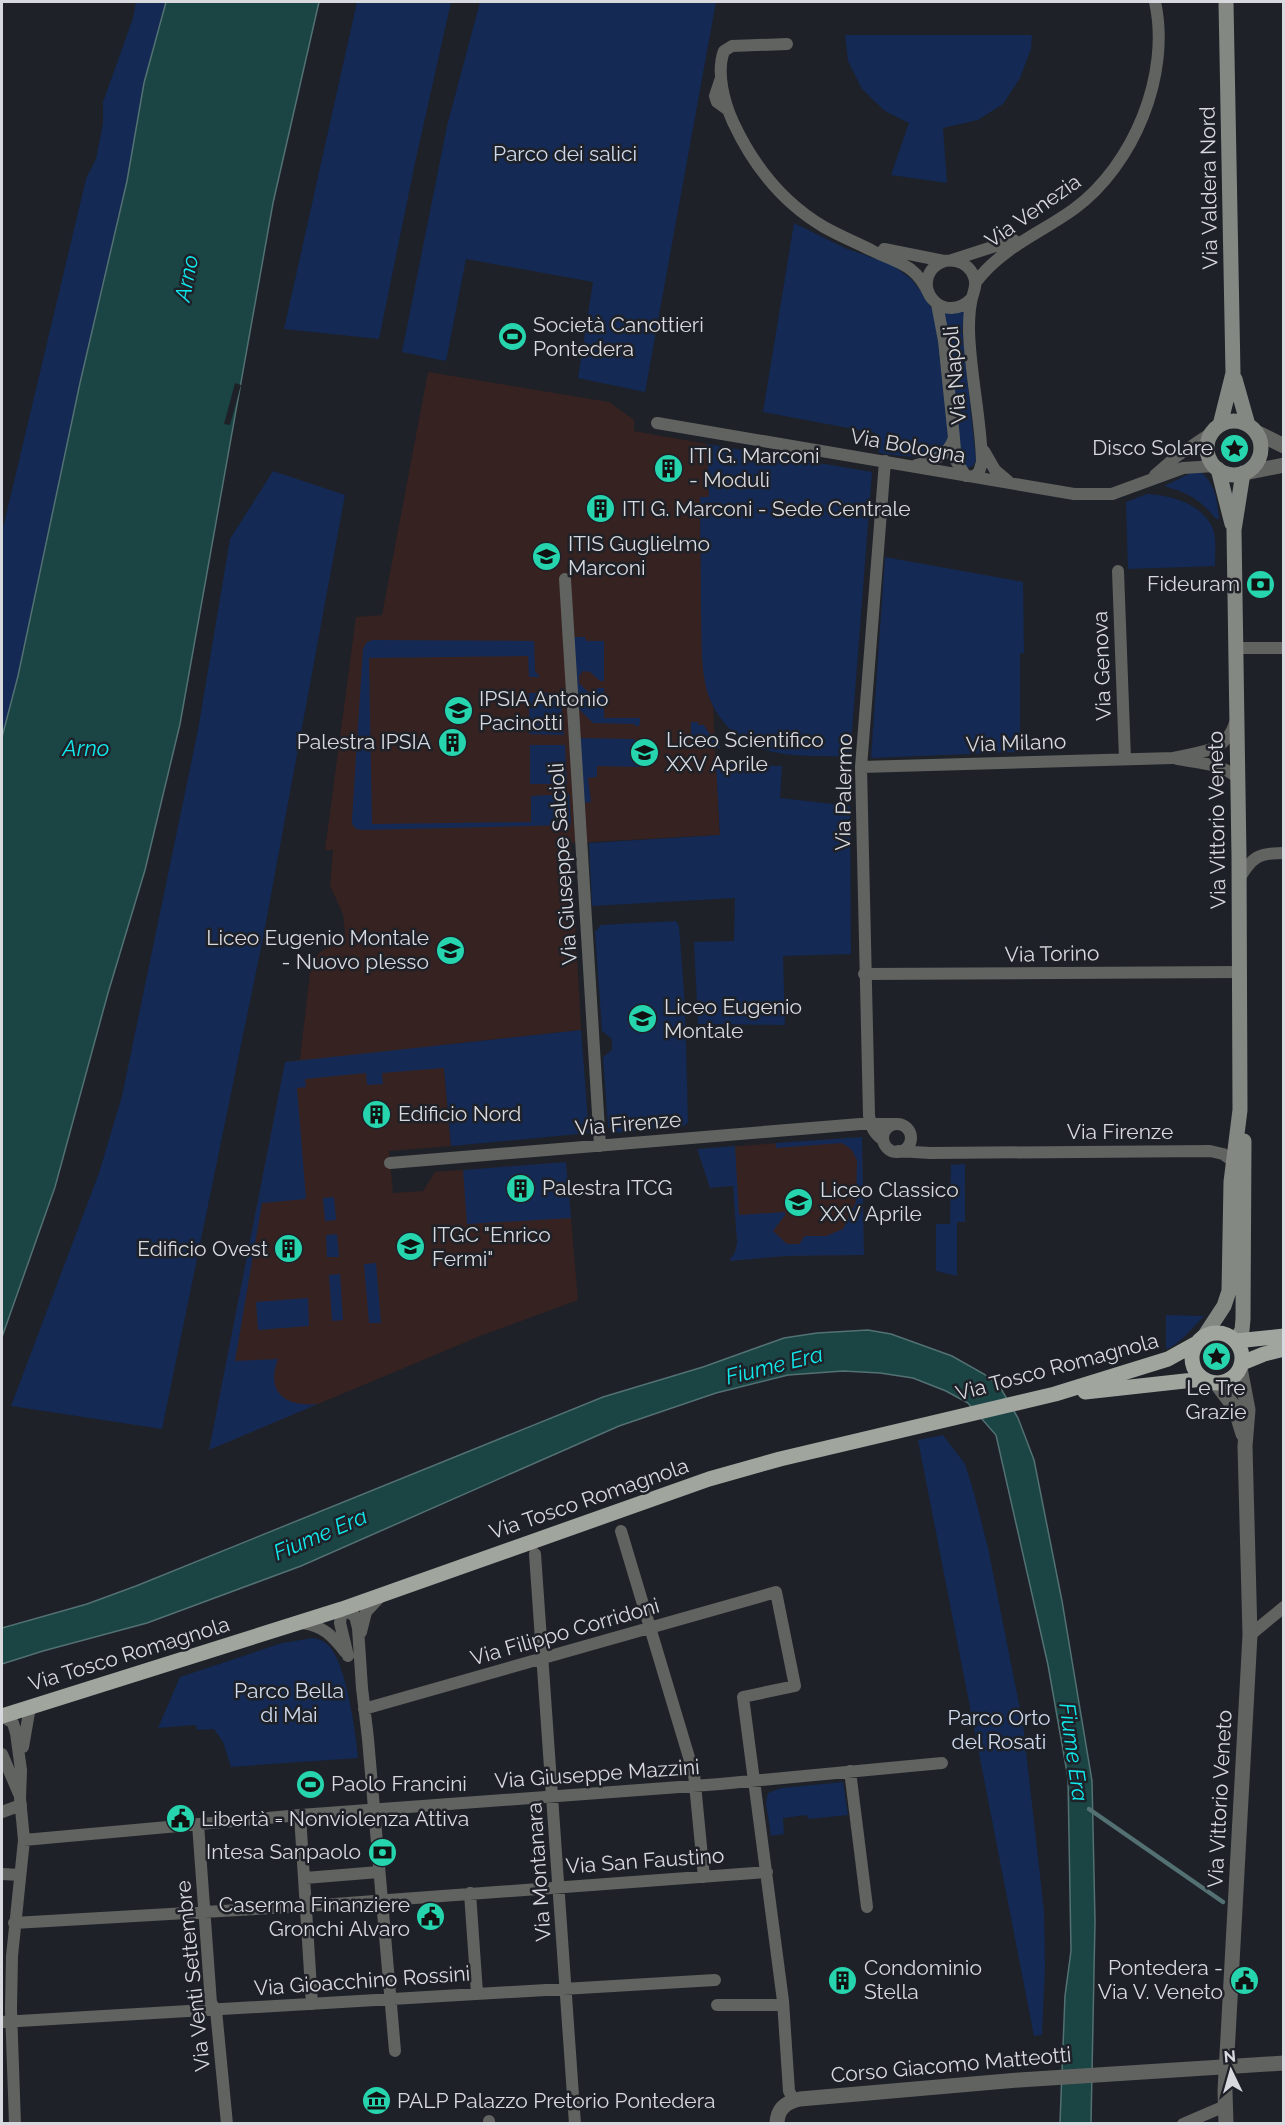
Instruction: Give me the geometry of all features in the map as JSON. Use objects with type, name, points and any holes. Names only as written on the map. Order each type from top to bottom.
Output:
[{"type":"main road","name":"Via Valdera Nord","points":[[1216,468],[1210,458],[1209,438],[1217,428],[1233,373],[1226,2]]},
{"type":"main road","name":"Via Valdera Nord","points":[[1233,373],[1252,429],[1261,442],[1261,453],[1254,467],[1244,473]]},
{"type":"main road","points":[[1217,428],[1232,421],[1252,429]]},
{"type":"main road","points":[[1216,468],[1231,474],[1244,473]]},
{"type":"main road","name":"Via Vittorio Veneto","points":[[1216,468],[1234,530]]},
{"type":"main road","name":"Via Vittorio Veneto","points":[[1236,1341],[1242,1328],[1244,1144],[1240,1110],[1234,530],[1244,473]]},
{"type":"main road","name":"Via Vittorio Veneto","points":[[1200,1340],[1221,1311],[1229,1291],[1233,1161],[1240,1110]]},
{"type":"main road","points":[[1241,1365],[1242,1351],[1236,1341],[1222,1333],[1200,1340],[1191,1360],[1195,1371],[1209,1381],[1229,1380],[1241,1365],[1264,1354],[1284,1349]]},
{"type":"main road","points":[[1236,1341],[1284,1336]]},
{"type":"main road","name":"Via Tosco Romagnola","points":[[2,1716],[342,1609],[700,1482],[780,1459],[1055,1394],[1168,1359],[1200,1340]]},
{"type":"main road","name":"Via Tosco Romagnola","points":[[1055,1394],[1209,1381]]},
{"type":"street","name":"Via Venezia","points":[[971,299],[976,282],[990,265],[1076,208],[1102,184],[1123,158],[1146,106],[1155,72],[1158,37],[1155,2]]},
{"type":"street","name":"Via Venezia","points":[[787,44],[727,47],[721,58],[721,77],[728,110],[744,145],[764,175],[788,200],[823,226],[914,271],[923,280],[929,294],[937,304]]},
{"type":"street","points":[[929,294],[928,279],[936,266],[1006,244],[1043,229]]},
{"type":"street","name":"Via Venezia","points":[[856,242],[920,258],[965,264],[971,269],[976,282]]},
{"type":"street","points":[[937,304],[953,309],[964,305],[971,299]]},
{"type":"street","name":"Via Napoli","points":[[937,304],[944,340],[955,458],[959,468],[970,476],[979,472],[982,447],[969,330],[971,299]]},
{"type":"street","name":"Via Bologna","points":[[657,423],[1074,494],[1096,495],[1122,492],[1187,467],[1216,468]]},
{"type":"street","name":"Via Bologna","points":[[1150,480],[1177,456],[1217,428]]},
{"type":"street","name":"Via Napoli","points":[[910,466],[944,455],[952,444],[954,429]]},
{"type":"street","points":[[1252,429],[1284,446]]},
{"type":"street","name":"Via Napoli","points":[[982,447],[995,470],[1001,477],[1012,483]]},
{"type":"street","name":"Via Palermo","points":[[870,1123],[864,974],[861,767],[885,462]]},
{"type":"street","points":[[1244,473],[1284,465]]},
{"type":"street","name":"Via Genova","points":[[1118,571],[1125,759]]},
{"type":"street","name":"Via Giuseppe Salcioli","points":[[565,579],[600,1146]]},
{"type":"street","points":[[1236,648],[1284,648]]},
{"type":"street","name":"Via Milano","points":[[1173,758],[1220,746],[1230,736],[1236,719]]},
{"type":"street","name":"Via Milano","points":[[861,767],[1173,758],[1220,767],[1237,778]]},
{"type":"street","points":[[1239,879],[1255,857],[1265,853],[1284,853]]},
{"type":"street","name":"Via Torino","points":[[864,974],[1239,972]]},
{"type":"street","points":[[870,1123],[876,1134],[890,1149],[897,1151],[906,1149],[911,1137],[908,1129],[897,1124],[885,1131],[883,1140]]},
{"type":"street","name":"Via Firenze","points":[[390,1163],[870,1123],[897,1124]]},
{"type":"street","name":"Via Firenze","points":[[897,1151],[930,1153],[1210,1151],[1223,1154],[1233,1161]]},
{"type":"street","name":"Via Vittorio Veneto","points":[[1226,2124],[1225,2106],[1250,1635],[1245,1446],[1248,1410],[1241,1365]]},
{"type":"street","name":"Via Vittorio Veneto","points":[[1209,1381],[1235,1408],[1245,1446]]},
{"type":"street","points":[[621,1531],[696,1786],[704,1877]]},
{"type":"street","name":"Via Montanara","points":[[535,1554],[575,2120]]},
{"type":"street","name":"Via Filippo Corridoni","points":[[364,1709],[776,1592],[795,1686],[743,1697],[755,1781]]},
{"type":"street","points":[[359,1642],[366,1612],[372,1603],[383,1594]]},
{"type":"street","points":[[1250,1635],[1284,1607]]},
{"type":"street","points":[[362,1688],[348,1656],[340,1623],[342,1609],[355,1616],[359,1642],[394,2051]]},
{"type":"street","points":[[298,1623],[315,1625],[325,1630],[348,1656]]},
{"type":"street","points":[[15,2124],[6,2022],[24,1840],[21,1770],[30,1707]]},
{"type":"street","points":[[2,1716],[10,1720],[16,1730],[21,1770]]},
{"type":"street","points":[[2,1753],[21,1802]]},
{"type":"street","name":"Via Giuseppe Mazzini","points":[[24,1840],[300,1815],[696,1786],[942,1763]]},
{"type":"street","points":[[850,1771],[867,1907]]},
{"type":"street","points":[[755,1781],[783,2005],[789,2091],[794,2100],[782,2107],[777,2122]]},
{"type":"street","points":[[2,1812],[21,1802]]},
{"type":"street","points":[[300,1815],[312,2004]]},
{"type":"street","name":"Via Venti Settembre","points":[[198,1824],[211,2003],[216,2010],[227,2124]]},
{"type":"street","points":[[305,1878],[379,1872]]},
{"type":"street","name":"Via San Faustino","points":[[307,1906],[767,1872]]},
{"type":"street","points":[[2,1874],[20,1875]]},
{"type":"street","points":[[470,1893],[477,1993]]},
{"type":"street","points":[[14,1923],[307,1906]]},
{"type":"street","name":"Via Gioacchino Rossini","points":[[6,2022],[715,1980]]},
{"type":"street","points":[[717,2005],[783,2005]]},
{"type":"street","points":[[1228,2066],[1284,2063]]},
{"type":"street","name":"Corso Giacomo Matteotti","points":[[794,2100],[1026,2079],[1228,2066]]},
{"type":"street","points":[[1184,2124],[1225,2106]]},
{"type":"shaded area","points":[[428,372],[609,402],[634,420],[634,431],[707,444],[709,497],[700,498],[702,637],[710,698],[713,705],[720,835],[571,843],[581,1030],[442,1045],[451,1146],[389,1151],[393,1193],[423,1191],[435,1172],[566,1162],[578,1300],[480,1336],[209,1450],[285,1062],[300,1060],[311,964],[320,952],[342,939],[345,934],[343,914],[330,886],[333,850],[325,850],[356,617],[382,615]]},
{"type":"shaded area","name":"Liceo Classico XXV Aprile","points":[[862,1137],[864,1255],[786,1256],[729,1261],[735,1252],[737,1243],[733,1186],[710,1188],[697,1149]]},
{"type":"green space","points":[[136,2],[166,2],[144,83],[127,181],[80,383],[18,676],[2,737],[2,532],[86,179],[96,159],[103,123],[103,102],[133,18]]},
{"type":"green space","points":[[357,2],[451,2],[379,339],[284,329]]},
{"type":"green space","name":"Parco dei salici","points":[[480,2],[716,2],[645,392],[578,378],[593,282],[466,259],[446,361],[402,352],[447,126]]},
{"type":"green space","points":[[845,35],[1032,35],[1031,49],[1020,78],[1003,104],[978,120],[943,128],[947,183],[891,175],[909,123],[885,111],[862,89],[848,61]]},
{"type":"green space","points":[[794,223],[845,248],[893,265],[912,280],[926,298],[933,311],[937,331],[948,434],[946,444],[940,451],[921,457],[879,453],[875,433],[763,412]]},
{"type":"green space","points":[[965,308],[962,330],[976,460],[974,465],[968,468],[961,463],[942,310]]},
{"type":"green space","points":[[707,444],[872,472],[850,757],[787,754],[762,749],[732,731],[712,704],[704,677],[702,644],[700,497],[709,497]]},
{"type":"green space","points":[[273,471],[345,495],[263,938],[162,1429],[11,1406],[99,1173],[122,1096],[198,730],[230,539]]},
{"type":"green space","points":[[1193,472],[1201,472],[1210,482],[1216,499],[1219,519],[1216,519],[1193,498],[1164,486]]},
{"type":"green space","points":[[1147,494],[1177,499],[1196,508],[1204,515],[1214,532],[1215,566],[1128,569],[1126,502]]},
{"type":"green space","points":[[885,557],[1023,582],[1024,653],[1020,653],[1020,752],[871,758]]},
{"type":"green space","points":[[574,637],[585,637],[586,641],[604,641],[604,681],[600,681],[590,672],[583,671],[579,676],[579,683],[588,692],[604,688],[604,718],[640,718],[640,724],[637,727],[634,724],[593,723],[579,709]]},
{"type":"green space","points":[[373,640],[534,641],[535,671],[540,677],[529,677],[528,656],[369,658],[372,824],[531,822],[531,796],[569,794],[571,825],[356,829],[352,824],[352,819],[363,649],[367,642]]},
{"type":"green space","points":[[529,693],[560,693],[564,735],[529,734]]},
{"type":"green space","points":[[691,722],[704,725],[708,732],[720,742],[720,748],[702,748],[691,735]]},
{"type":"green space","points":[[580,738],[634,739],[642,747],[642,767],[597,766],[597,777],[588,778],[591,802],[584,803]]},
{"type":"green space","points":[[530,745],[565,745],[567,784],[530,784]]},
{"type":"green space","points":[[716,764],[782,766],[780,798],[850,806],[851,954],[783,956],[785,1025],[698,1024],[694,942],[734,941],[735,898],[592,906],[589,843],[720,835]]},
{"type":"green space","name":"Liceo Eugenio Montale","points":[[676,921],[679,926],[685,1007],[688,1123],[682,1127],[614,1133],[608,1127],[603,1057],[612,1050],[612,1039],[602,1031],[595,932],[601,925]]},
{"type":"green space","points":[[581,1030],[589,1133],[451,1146],[444,1068],[382,1073],[383,1084],[367,1085],[366,1073],[305,1079],[306,1087],[297,1088],[306,1199],[262,1203],[235,1361],[278,1359],[274,1381],[281,1395],[296,1403],[318,1404],[209,1450],[285,1062]]},
{"type":"green space","points":[[862,1137],[864,1255],[786,1256],[729,1261],[735,1252],[737,1243],[733,1186],[710,1188],[697,1149],[735,1146],[739,1215],[785,1212],[773,1231],[787,1244],[799,1244],[805,1236],[826,1236],[843,1229],[856,1202],[857,1160],[851,1149],[842,1143],[776,1148],[776,1143]]},
{"type":"green space","points":[[566,1162],[571,1218],[467,1224],[463,1170]]},
{"type":"green space","points":[[965,1164],[965,1222],[957,1222],[957,1276],[936,1271],[936,1224],[950,1224],[951,1165]]},
{"type":"green space","points":[[334,1197],[336,1220],[325,1221],[323,1198]]},
{"type":"green space","points":[[337,1234],[339,1257],[327,1257],[326,1235]]},
{"type":"green space","points":[[376,1263],[381,1323],[369,1323],[364,1264]]},
{"type":"green space","points":[[340,1274],[343,1320],[332,1321],[329,1275]]},
{"type":"green space","points":[[308,1298],[309,1326],[258,1330],[256,1302]]},
{"type":"green space","points":[[1166,1315],[1204,1316],[1180,1340],[1166,1349]]},
{"type":"green space","name":"Parco Orto del Rosati","points":[[943,1435],[965,1464],[974,1493],[988,1548],[1023,1724],[1044,1911],[1045,1968],[1042,2035],[1034,2036],[918,1440]]},
{"type":"green space","name":"Parco Bella di Mai","points":[[313,1638],[329,1646],[340,1667],[352,1716],[358,1758],[231,1767],[223,1742],[214,1729],[197,1730],[196,1725],[158,1728],[180,1677],[282,1643]]},
{"type":"green space","points":[[843,1782],[848,1815],[808,1819],[807,1815],[783,1818],[784,1834],[771,1836],[766,1803],[768,1793],[781,1788]]},
{"type":"water","name":"Arno","points":[[166,2],[319,2],[273,203],[180,724],[145,870],[108,993],[55,1187],[2,1337],[2,737],[18,676],[80,383],[127,181],[144,83]]},
{"type":"water","name":"Fiume Era","points":[[868,1330],[891,1334],[952,1356],[984,1374],[1000,1387],[1018,1418],[1034,1460],[1062,1601],[1092,1781],[1095,1921],[1091,2123],[1060,2123],[1065,1996],[1071,1951],[1068,1778],[1048,1665],[996,1435],[968,1403],[946,1391],[913,1378],[843,1371],[788,1375],[716,1393],[619,1426],[301,1566],[147,1623],[2,1664],[2,1628],[87,1604],[136,1586],[603,1397],[703,1367],[784,1338],[817,1333]]},
{"type":"pier","points":[[235,383],[241,385],[230,425],[224,424]]},
{"type":"waterway","name":"Fiume Era","points":[[1089,1809],[1223,1902]]},
{"type":"place","name":"Società Canottieri Pontedera","points":[[512,337]]},
{"type":"place","name":"Disco Solare","points":[[1234,448]]},
{"type":"place","name":"ITI G. Marconi - Moduli","points":[[668,468]]},
{"type":"place","name":"ITI G. Marconi - Sede Centrale","points":[[601,509]]},
{"type":"place","name":"ITIS Guglielmo Marconi","points":[[547,556]]},
{"type":"place","name":"Fideuram","points":[[1261,584]]},
{"type":"place","name":"IPSIA Antonio Pacinotti","points":[[458,711]]},
{"type":"place","name":"Palestra IPSIA","points":[[452,742]]},
{"type":"place","name":"Liceo Scientifico XXV Aprile","points":[[645,752]]},
{"type":"place","name":"Liceo Eugenio Montale - Nuovo plesso","points":[[450,950]]},
{"type":"place","name":"Liceo Eugenio Montale","points":[[643,1019]]},
{"type":"place","name":"Edificio Nord","points":[[377,1114]]},
{"type":"place","name":"Palestra ITCG","points":[[521,1188]]},
{"type":"place","name":"Liceo Classico XXV Aprile","points":[[799,1202]]},
{"type":"place","name":"ITGC \"Enrico Fermi\"","points":[[411,1247]]},
{"type":"place","name":"Edificio Ovest","points":[[289,1249]]},
{"type":"place","name":"Le Tre Grazie","points":[[1216,1357]]},
{"type":"place","name":"Paolo Francini","points":[[310,1784]]},
{"type":"place","name":"Libertà = Nonviolenza Attiva","points":[[180,1819]]},
{"type":"place","name":"Intesa Sanpaolo","points":[[382,1852]]},
{"type":"place","name":"Caserma Finanziere Gronchi Alvaro","points":[[431,1917]]},
{"type":"place","name":"Condominio Stella","points":[[843,1980]]},
{"type":"place","name":"Pontedera - Via V. Veneto","points":[[1244,1980]]},
{"type":"place","name":"PALP Palazzo Pretorio Pontedera","points":[[376,2101]]}]
